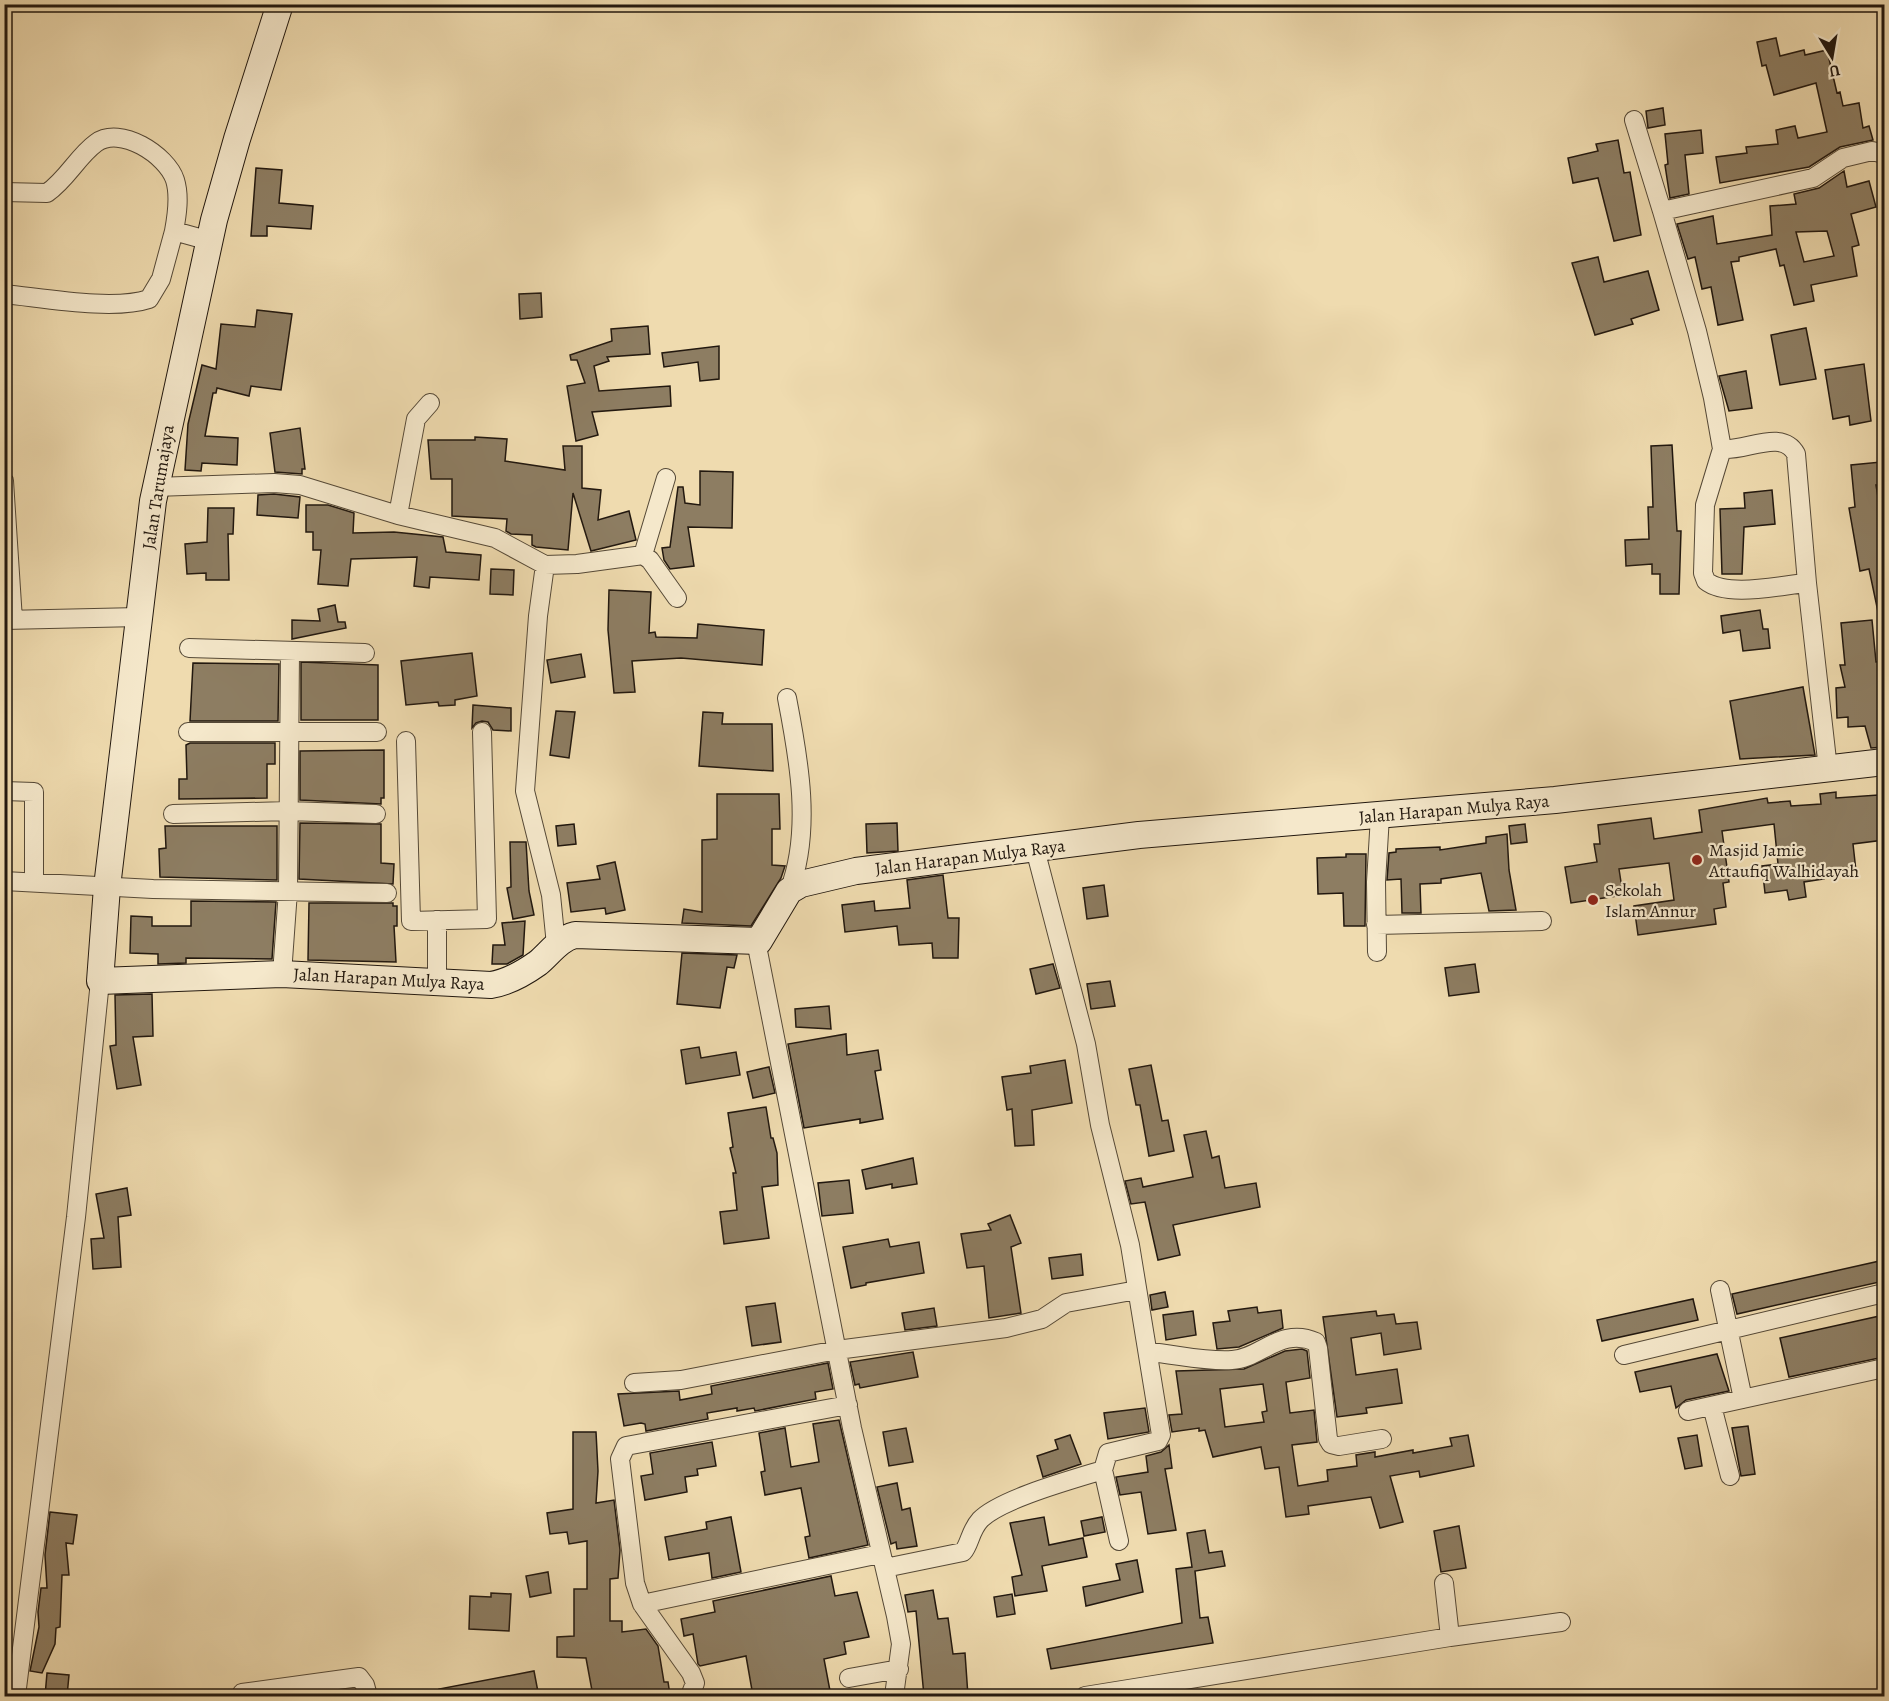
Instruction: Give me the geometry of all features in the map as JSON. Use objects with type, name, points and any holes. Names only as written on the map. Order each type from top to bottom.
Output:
[{"type":"street","name":"Jalan Tarumajaya","points":[[100,981],[107,887],[155,487],[210,241],[237,139],[280,4]]},
{"type":"street","points":[[1634,120],[1697,331],[1722,449],[1705,505],[1703,573],[1706,581],[1721,587],[1744,590],[1807,583]]},
{"type":"street","points":[[4,192],[47,193],[64,180],[95,143],[117,137],[150,151],[171,171],[177,191],[174,231],[161,279],[148,299],[134,304],[115,305],[4,294]]},
{"type":"street","points":[[1662,211],[1813,178],[1844,158],[1872,151],[1884,154]]},
{"type":"street","points":[[174,231],[210,241]]},
{"type":"street","points":[[398,515],[416,419],[430,403]]},
{"type":"street","points":[[1722,449],[1779,442],[1793,448],[1796,454],[1807,583],[1828,770]]},
{"type":"street","points":[[643,555],[666,478]]},
{"type":"street","points":[[4,482],[9,620],[140,617]]},
{"type":"street","points":[[155,487],[274,483],[300,486],[398,515],[495,538],[545,565],[577,564],[643,555],[650,560],[677,598]]},
{"type":"street","points":[[545,565],[538,616],[525,791],[551,895],[556,945]]},
{"type":"street","points":[[189,648],[364,653]]},
{"type":"street","points":[[282,974],[288,891],[290,652]]},
{"type":"street","points":[[787,698],[800,762],[800,819],[796,871],[789,891],[763,938],[756,942],[848,1405],[901,1644],[900,1669],[894,1696]]},
{"type":"street","points":[[188,732],[377,732]]},
{"type":"street","points":[[406,741],[411,921],[487,919],[482,732]]},
{"type":"street","name":"Jalan Harapan Mulya Raya","points":[[789,891],[801,884],[856,871],[1150,834],[1380,816],[1624,793],[1884,762]]},
{"type":"street","points":[[4,791],[34,792],[34,883]]},
{"type":"street","points":[[173,814],[288,811],[376,814]]},
{"type":"street","points":[[1377,952],[1380,816]]},
{"type":"street","points":[[1035,849],[1086,1044],[1100,1125],[1127,1231],[1160,1439],[1108,1453],[1103,1470],[1119,1541]]},
{"type":"street","points":[[4,881],[107,887],[387,893]]},
{"type":"street","points":[[437,921],[437,983]]},
{"type":"street","points":[[1376,925],[1542,921]]},
{"type":"street","name":"Jalan Harapan Mulya Raya","points":[[100,981],[282,974],[437,983],[503,983],[539,962],[568,937],[605,935],[756,942]]},
{"type":"street","points":[[16,1696],[74,1239],[100,981]]},
{"type":"street","points":[[634,1383],[712,1376],[837,1350],[1030,1324],[1066,1303],[1137,1290]]},
{"type":"street","points":[[1720,1290],[1743,1399]]},
{"type":"street","points":[[1624,1354],[1884,1293]]},
{"type":"street","points":[[1148,1352],[1233,1360],[1248,1357],[1265,1346],[1283,1340],[1310,1339],[1316,1342],[1318,1348],[1328,1439],[1331,1444],[1339,1446],[1382,1439]]},
{"type":"street","points":[[1688,1411],[1884,1368]]},
{"type":"street","points":[[690,1696],[695,1683],[691,1673],[642,1604],[635,1583],[620,1459],[626,1446],[848,1405]]},
{"type":"street","points":[[1712,1406],[1730,1476]]},
{"type":"street","points":[[642,1604],[882,1561],[963,1552],[970,1532],[986,1515],[1034,1492],[1103,1470]]},
{"type":"street","points":[[1444,1583],[1450,1637]]},
{"type":"street","points":[[1085,1696],[1450,1637],[1561,1622]]},
{"type":"street","points":[[849,1678],[900,1669]]},
{"type":"street","points":[[242,1693],[358,1677],[365,1685],[368,1696]]},
{"type":"building","points":[[1776,38],[1780,56],[1804,50],[1805,55],[1827,50],[1837,93],[1840,92],[1843,106],[1859,103],[1863,128],[1869,126],[1873,140],[1840,147],[1809,167],[1720,183],[1716,157],[1747,153],[1746,147],[1778,144],[1776,130],[1795,126],[1798,138],[1827,132],[1816,83],[1774,95],[1766,65],[1762,66],[1757,42]]},
{"type":"building","points":[[1663,108],[1665,125],[1648,128],[1646,111]]},
{"type":"building","points":[[1701,130],[1703,153],[1685,155],[1689,194],[1670,198],[1665,165],[1668,164],[1665,134]]},
{"type":"building","points":[[1618,140],[1624,173],[1630,172],[1641,235],[1614,241],[1598,178],[1573,183],[1568,158],[1598,151],[1596,144]]},
{"type":"building","points":[[256,168],[282,170],[279,203],[313,206],[311,229],[267,226],[267,236],[251,236]]},
{"type":"building","points":[[1844,171],[1847,187],[1869,181],[1876,207],[1851,214],[1859,245],[1852,247],[1857,276],[1811,285],[1814,301],[1794,305],[1784,265],[1780,266],[1776,249],[1739,257],[1739,261],[1731,262],[1743,320],[1718,325],[1711,287],[1702,289],[1695,257],[1688,259],[1677,224],[1713,216],[1717,244],[1772,235],[1770,206],[1796,204],[1794,194],[1819,188]],"holes":[[[1827,231],[1834,256],[1804,262],[1796,232]]]},
{"type":"building","points":[[1598,257],[1604,282],[1648,271],[1659,310],[1631,319],[1633,324],[1595,335],[1572,263]]},
{"type":"building","points":[[541,293],[542,317],[520,319],[519,294]]},
{"type":"building","points":[[257,310],[292,314],[281,390],[251,386],[249,396],[217,388],[216,393],[213,393],[205,436],[238,438],[237,465],[202,463],[201,471],[185,470],[188,424],[202,365],[216,369],[221,324],[255,327]]},
{"type":"building","points":[[648,326],[650,354],[607,357],[609,361],[594,366],[599,391],[670,386],[671,406],[592,412],[598,435],[576,441],[567,386],[585,383],[577,360],[571,360],[570,355],[612,341],[611,329]]},
{"type":"building","points":[[1806,328],[1816,379],[1780,385],[1771,335]]},
{"type":"building","points":[[719,346],[719,379],[700,381],[698,362],[664,367],[662,353]]},
{"type":"building","points":[[1864,364],[1871,421],[1850,425],[1849,416],[1833,419],[1825,370]]},
{"type":"building","points":[[1746,371],[1752,408],[1729,411],[1719,376]]},
{"type":"building","points":[[300,428],[305,469],[302,469],[302,474],[275,472],[270,433]]},
{"type":"building","points":[[475,437],[507,439],[505,461],[565,470],[563,446],[582,446],[582,488],[601,490],[598,520],[629,511],[636,540],[591,551],[573,493],[568,550],[532,545],[532,535],[511,534],[506,531],[507,519],[452,516],[452,479],[431,479],[428,440],[475,440]]},
{"type":"building","points":[[1672,445],[1677,531],[1681,531],[1679,594],[1660,594],[1660,574],[1652,574],[1652,564],[1626,566],[1625,540],[1649,539],[1648,507],[1653,507],[1651,446]]},
{"type":"building","points":[[1881,462],[1883,485],[1876,485],[1884,535],[1884,611],[1878,612],[1869,569],[1860,571],[1849,508],[1855,507],[1851,465]]},
{"type":"building","points":[[700,471],[733,472],[732,528],[688,527],[694,566],[670,569],[664,560],[662,548],[670,547],[678,487],[683,487],[685,503],[700,505]]},
{"type":"building","points":[[1772,490],[1775,524],[1744,527],[1742,574],[1722,574],[1720,509],[1745,508],[1744,493]]},
{"type":"building","points":[[258,495],[300,497],[298,518],[257,515]]},
{"type":"building","points":[[306,505],[328,505],[354,513],[353,533],[394,532],[443,537],[446,552],[481,555],[479,580],[430,577],[429,588],[414,586],[417,557],[351,559],[348,586],[318,584],[321,550],[313,550],[313,532],[306,532]]},
{"type":"building","points":[[208,508],[234,508],[233,534],[228,534],[229,580],[206,580],[206,573],[187,574],[185,544],[207,542]]},
{"type":"building","points":[[491,569],[514,570],[513,595],[490,594]]},
{"type":"building","points":[[609,590],[651,592],[649,633],[655,632],[656,637],[697,638],[698,624],[764,630],[762,665],[681,658],[632,661],[635,692],[614,693],[608,630]]},
{"type":"building","points":[[335,605],[338,622],[345,622],[346,628],[292,639],[292,620],[320,621],[318,609]]},
{"type":"building","points":[[1760,610],[1763,629],[1768,629],[1770,648],[1743,651],[1740,630],[1723,633],[1721,616]]},
{"type":"building","points":[[1872,620],[1876,662],[1884,661],[1884,747],[1871,748],[1865,726],[1848,727],[1848,717],[1837,718],[1836,688],[1845,687],[1840,665],[1845,665],[1841,623]]},
{"type":"building","points":[[472,653],[477,696],[455,700],[455,705],[439,706],[438,702],[406,705],[401,661]]},
{"type":"building","points":[[581,654],[585,677],[551,683],[547,660]]},
{"type":"building","points":[[301,662],[378,665],[378,720],[301,720]]},
{"type":"building","points":[[193,663],[279,664],[278,721],[190,721]]},
{"type":"building","points":[[1803,687],[1815,755],[1740,759],[1730,701]]},
{"type":"building","points":[[473,705],[511,708],[511,731],[493,730],[488,722],[482,721],[476,723],[472,728]]},
{"type":"building","points":[[556,711],[575,712],[569,758],[550,755]]},
{"type":"building","points":[[703,712],[723,713],[722,724],[772,724],[773,771],[699,766]]},
{"type":"building","points":[[190,743],[275,743],[275,764],[267,764],[267,798],[179,799],[179,779],[187,779],[186,745]]},
{"type":"building","points":[[384,750],[384,798],[381,798],[381,804],[300,800],[300,751]]},
{"type":"building","points":[[1836,792],[1836,798],[1878,795],[1880,826],[1884,825],[1884,840],[1853,844],[1856,871],[1823,876],[1824,879],[1804,882],[1806,897],[1789,900],[1787,890],[1765,893],[1762,866],[1778,864],[1774,824],[1722,831],[1729,882],[1723,883],[1726,907],[1714,909],[1716,924],[1638,935],[1634,906],[1674,900],[1669,863],[1619,869],[1623,895],[1571,903],[1565,867],[1597,862],[1594,844],[1600,844],[1598,825],[1651,818],[1654,839],[1702,832],[1699,810],[1767,798],[1768,803],[1790,801],[1791,806],[1821,804],[1820,794]]},
{"type":"building","points":[[717,794],[779,794],[780,829],[772,829],[772,865],[785,866],[781,878],[751,926],[682,923],[684,909],[702,912],[702,840],[717,839]]},
{"type":"building","points":[[300,823],[381,824],[381,863],[394,864],[393,884],[299,879]]},
{"type":"building","points":[[897,823],[898,851],[867,853],[866,824]]},
{"type":"building","points":[[574,824],[576,844],[558,846],[556,826]]},
{"type":"building","points":[[1525,824],[1527,842],[1511,844],[1509,826]]},
{"type":"building","points":[[165,826],[277,826],[277,880],[160,877],[159,849],[166,848]]},
{"type":"building","points":[[1507,834],[1509,870],[1516,910],[1489,911],[1481,873],[1441,879],[1441,883],[1420,884],[1421,913],[1402,913],[1401,879],[1387,880],[1389,853],[1396,852],[1396,849],[1440,847],[1440,850],[1486,843],[1486,837]]},
{"type":"building","points":[[510,842],[526,842],[529,891],[534,915],[513,919],[507,888],[511,887]]},
{"type":"building","points":[[1346,854],[1366,854],[1365,926],[1344,926],[1343,893],[1318,894],[1317,858],[1346,857]]},
{"type":"building","points":[[615,862],[625,910],[606,914],[605,908],[571,912],[567,883],[600,879],[597,866]]},
{"type":"building","points":[[943,875],[948,918],[959,918],[958,958],[933,958],[932,943],[899,945],[897,926],[845,932],[842,905],[874,901],[875,911],[910,908],[907,880]]},
{"type":"building","points":[[1104,885],[1108,916],[1087,919],[1083,888]]},
{"type":"building","points":[[191,901],[276,902],[272,959],[186,958],[186,963],[158,964],[158,954],[130,953],[131,916],[152,917],[152,926],[191,926]]},
{"type":"building","points":[[309,903],[393,903],[393,906],[397,906],[397,926],[394,926],[396,962],[308,960]]},
{"type":"building","points":[[525,921],[523,955],[507,964],[492,964],[493,945],[505,945],[502,923]]},
{"type":"building","points":[[682,953],[737,955],[734,968],[727,967],[720,1008],[677,1004]]},
{"type":"building","points":[[1053,964],[1060,988],[1036,994],[1030,969]]},
{"type":"building","points":[[1475,964],[1479,992],[1449,996],[1445,968]]},
{"type":"building","points":[[1110,981],[1115,1006],[1091,1009],[1087,984]]},
{"type":"building","points":[[152,994],[153,1036],[133,1037],[141,1085],[117,1089],[110,1046],[116,1045],[115,995]]},
{"type":"building","points":[[829,1006],[831,1029],[796,1027],[795,1009]]},
{"type":"building","points":[[846,1034],[847,1055],[878,1050],[881,1070],[875,1071],[883,1119],[860,1123],[860,1119],[804,1128],[788,1044]]},
{"type":"building","points":[[699,1047],[701,1058],[736,1052],[740,1075],[686,1084],[681,1050]]},
{"type":"building","points":[[1065,1060],[1072,1103],[1032,1110],[1034,1145],[1015,1146],[1012,1109],[1007,1110],[1002,1077],[1031,1073],[1030,1066]]},
{"type":"building","points":[[1151,1065],[1162,1121],[1168,1120],[1174,1151],[1149,1156],[1140,1105],[1136,1105],[1129,1069]]},
{"type":"building","points":[[769,1067],[775,1093],[753,1098],[747,1072]]},
{"type":"building","points":[[766,1107],[771,1138],[773,1138],[777,1153],[778,1185],[762,1187],[769,1238],[724,1244],[720,1212],[737,1210],[733,1173],[736,1173],[730,1148],[733,1147],[728,1113]]},
{"type":"building","points":[[1206,1131],[1212,1158],[1219,1156],[1225,1188],[1256,1183],[1260,1207],[1173,1225],[1180,1255],[1158,1260],[1145,1202],[1131,1204],[1125,1181],[1141,1178],[1143,1187],[1193,1177],[1184,1135]]},
{"type":"building","points":[[913,1158],[917,1184],[892,1188],[892,1184],[866,1189],[862,1170]]},
{"type":"building","points":[[849,1180],[853,1213],[822,1216],[818,1183]]},
{"type":"building","points":[[127,1188],[131,1215],[118,1217],[121,1267],[93,1269],[91,1239],[104,1238],[96,1194]]},
{"type":"building","points":[[1010,1215],[1021,1243],[1011,1247],[1021,1313],[989,1318],[984,1266],[967,1268],[961,1234],[991,1230],[988,1224]]},
{"type":"building","points":[[888,1239],[890,1247],[919,1242],[924,1273],[866,1283],[866,1285],[851,1288],[843,1247]]},
{"type":"building","points":[[1081,1254],[1083,1275],[1052,1279],[1049,1258]]},
{"type":"building","points":[[1884,1260],[1884,1281],[1737,1314],[1732,1294]]},
{"type":"building","points":[[1165,1292],[1168,1307],[1152,1310],[1150,1295]]},
{"type":"building","points":[[1693,1299],[1698,1320],[1602,1341],[1597,1320]]},
{"type":"building","points":[[775,1303],[781,1342],[752,1346],[746,1307]]},
{"type":"building","points":[[1257,1307],[1258,1313],[1281,1310],[1283,1328],[1239,1347],[1217,1349],[1213,1323],[1230,1321],[1228,1311]]},
{"type":"building","points":[[934,1308],[937,1326],[905,1330],[902,1313]]},
{"type":"building","points":[[1193,1311],[1196,1335],[1166,1340],[1163,1315]]},
{"type":"building","points":[[1376,1311],[1377,1316],[1394,1314],[1396,1324],[1417,1322],[1421,1349],[1384,1355],[1381,1333],[1351,1338],[1356,1375],[1397,1369],[1402,1403],[1366,1408],[1367,1413],[1337,1417],[1323,1317]]},
{"type":"building","points":[[1884,1315],[1884,1357],[1789,1377],[1780,1338]]},
{"type":"building","points":[[1302,1349],[1307,1351],[1310,1378],[1286,1382],[1290,1413],[1314,1410],[1317,1442],[1292,1445],[1298,1486],[1328,1481],[1327,1470],[1357,1466],[1356,1455],[1375,1452],[1375,1457],[1413,1450],[1413,1453],[1452,1446],[1450,1438],[1468,1435],[1474,1466],[1420,1477],[1419,1471],[1390,1476],[1403,1522],[1380,1528],[1371,1497],[1308,1506],[1309,1514],[1286,1517],[1279,1467],[1265,1469],[1261,1447],[1213,1457],[1205,1430],[1199,1431],[1199,1428],[1172,1432],[1169,1415],[1182,1414],[1176,1371],[1244,1369],[1285,1351]],"holes":[[[1263,1384],[1267,1411],[1262,1412],[1264,1422],[1225,1427],[1220,1389]]]},
{"type":"building","points":[[913,1352],[918,1377],[860,1388],[859,1384],[855,1385],[850,1362]]},
{"type":"building","points":[[1717,1354],[1729,1391],[1686,1400],[1676,1408],[1671,1386],[1640,1392],[1635,1372]]},
{"type":"building","points":[[828,1363],[833,1389],[815,1392],[816,1399],[755,1411],[754,1408],[737,1411],[737,1408],[707,1413],[708,1419],[646,1431],[645,1424],[641,1423],[624,1426],[618,1394],[679,1391],[680,1400],[712,1394],[711,1386]]},
{"type":"building","points":[[1145,1408],[1149,1432],[1108,1439],[1104,1413]]},
{"type":"building","points":[[839,1420],[868,1545],[809,1558],[805,1537],[810,1536],[801,1488],[765,1495],[761,1472],[765,1471],[759,1433],[785,1428],[791,1467],[819,1462],[813,1424]]},
{"type":"building","points":[[1748,1426],[1755,1474],[1741,1476],[1732,1428]]},
{"type":"building","points":[[906,1428],[913,1462],[889,1466],[883,1432]]},
{"type":"building","points":[[573,1432],[596,1432],[598,1471],[596,1503],[614,1500],[620,1550],[618,1578],[610,1579],[610,1621],[622,1621],[622,1632],[646,1629],[658,1646],[664,1682],[668,1682],[670,1695],[655,1696],[655,1691],[626,1696],[593,1696],[586,1658],[557,1657],[557,1637],[574,1636],[574,1589],[587,1589],[587,1541],[569,1544],[567,1532],[550,1534],[547,1513],[573,1509]]},
{"type":"building","points":[[1070,1435],[1081,1464],[1043,1477],[1037,1456],[1058,1449],[1055,1440]]},
{"type":"building","points":[[1697,1435],[1702,1466],[1685,1469],[1678,1438]]},
{"type":"building","points":[[712,1442],[716,1466],[697,1469],[698,1475],[685,1477],[687,1492],[645,1500],[641,1476],[653,1474],[650,1453]]},
{"type":"building","points":[[1169,1445],[1172,1468],[1165,1469],[1176,1530],[1148,1534],[1141,1492],[1120,1495],[1116,1477],[1148,1472],[1146,1456],[1161,1452]]},
{"type":"building","points":[[897,1483],[902,1510],[910,1508],[917,1546],[897,1549],[896,1542],[891,1544],[877,1487]]},
{"type":"building","points":[[50,1512],[77,1515],[73,1544],[66,1543],[69,1575],[62,1575],[60,1627],[56,1628],[55,1644],[42,1673],[30,1671],[39,1627],[41,1588],[47,1588],[45,1555]]},
{"type":"building","points":[[731,1517],[741,1572],[712,1578],[709,1553],[669,1560],[665,1537],[707,1529],[706,1522]]},
{"type":"building","points":[[1044,1517],[1049,1545],[1083,1538],[1087,1557],[1042,1566],[1047,1591],[1015,1596],[1012,1577],[1022,1575],[1010,1523]]},
{"type":"building","points":[[1102,1517],[1105,1532],[1084,1536],[1081,1521]]},
{"type":"building","points":[[1459,1526],[1466,1568],[1441,1572],[1434,1531]]},
{"type":"building","points":[[1205,1530],[1209,1553],[1222,1551],[1225,1566],[1195,1571],[1200,1618],[1208,1617],[1213,1643],[1051,1669],[1047,1649],[1182,1623],[1176,1569],[1192,1567],[1187,1533]]},
{"type":"building","points":[[1137,1560],[1143,1592],[1086,1606],[1083,1587],[1120,1580],[1116,1564]]},
{"type":"building","points":[[548,1572],[551,1593],[530,1597],[526,1576]]},
{"type":"building","points":[[831,1576],[835,1596],[857,1592],[869,1637],[844,1642],[846,1654],[824,1659],[831,1696],[753,1696],[746,1656],[700,1666],[698,1664],[693,1634],[684,1636],[681,1619],[715,1612],[713,1601]]},
{"type":"building","points":[[933,1590],[938,1619],[948,1618],[953,1654],[965,1653],[968,1696],[924,1696],[916,1611],[908,1612],[905,1595]]},
{"type":"building","points":[[491,1593],[511,1594],[509,1631],[469,1629],[470,1596],[491,1597]]},
{"type":"building","points":[[1012,1594],[1015,1614],[997,1617],[994,1597]]},
{"type":"building","points":[[534,1671],[538,1692],[513,1696],[440,1696],[439,1689]]},
{"type":"building","points":[[47,1673],[69,1675],[67,1696],[45,1696]]},
{"type":"place","name":"Masjid Jamie Attaufiq Walhidayah","points":[[1697,860]]},
{"type":"place","name":"Sekolah Islam Annur","points":[[1593,900]]}]
